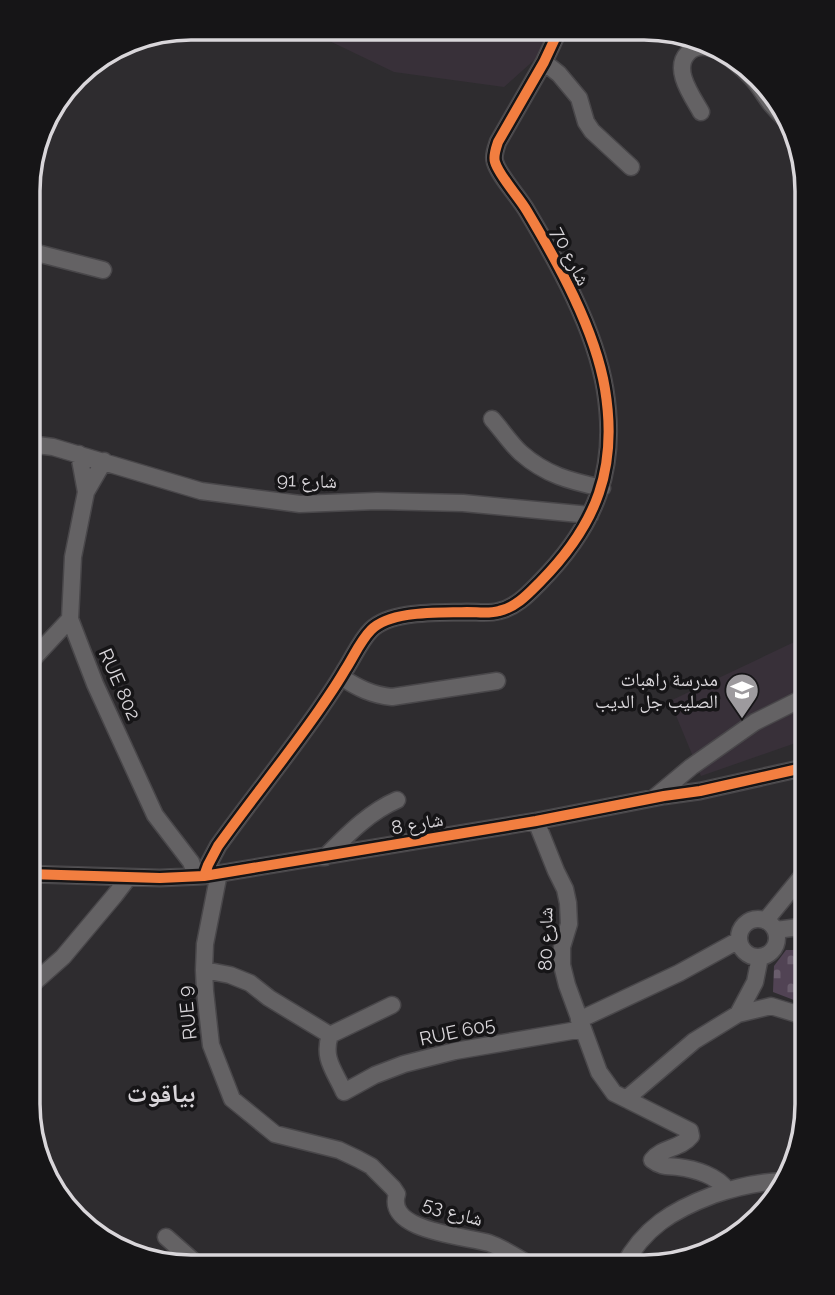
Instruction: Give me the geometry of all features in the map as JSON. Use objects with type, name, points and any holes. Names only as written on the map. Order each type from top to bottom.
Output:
[{"type":"street","name":"شارع 70","points":[[341,677],[370,631],[388,619],[430,614],[495,612],[516,604],[571,547],[602,488],[608,460],[608,435],[605,388],[598,359],[583,317],[539,231],[495,163],[498,142],[554,40]]},
{"type":"street","points":[[693,49],[685,55],[681,71],[701,111]]},
{"type":"street","points":[[544,62],[559,74],[579,98],[586,122],[592,131],[631,167]]},
{"type":"street","points":[[40,254],[103,270]]},
{"type":"street","points":[[492,419],[520,452],[549,473],[602,488]]},
{"type":"street","name":"شارع 91","points":[[40,445],[104,461],[201,491],[299,504],[377,501],[463,503],[590,515]]},
{"type":"street","name":"RUE 802","points":[[79,454],[86,492]]},
{"type":"street","name":"RUE 802","points":[[104,461],[86,492],[73,557],[70,619],[95,684],[155,815],[191,862],[206,875]]},
{"type":"street","points":[[40,651],[70,619]]},
{"type":"street","points":[[341,677],[376,696],[392,697],[497,681]]},
{"type":"street","name":"RUE 9","points":[[308,1143],[275,1133],[232,1099],[211,1045],[204,970],[207,931],[206,875],[218,846],[341,677]]},
{"type":"street","points":[[652,799],[691,767],[755,722],[794,702]]},
{"type":"street","name":"شارع 8","points":[[40,874],[128,878],[206,875],[536,821],[700,791],[794,770]]},
{"type":"street","points":[[325,856],[374,813],[397,800]]},
{"type":"street","name":"شارع 80","points":[[536,821],[567,896],[569,923],[562,947],[562,965],[599,1072],[614,1093],[690,1131],[691,1136],[686,1142],[657,1153],[652,1160],[659,1165],[679,1167],[714,1177],[727,1190]]},
{"type":"street","points":[[40,977],[63,957],[128,878]]},
{"type":"street","points":[[771,925],[794,889]]},
{"type":"street","points":[[771,925],[778,937],[773,951],[760,957],[750,956],[743,950],[739,940],[740,931],[747,923],[756,919],[771,925],[794,926]]},
{"type":"street","name":"RUE 605","points":[[330,1035],[327,1056],[344,1092],[375,1075],[404,1064],[581,1024],[739,940]]},
{"type":"street","points":[[738,1014],[755,982],[760,957]]},
{"type":"street","points":[[204,970],[230,975],[250,983],[269,998],[330,1035],[392,1005]]},
{"type":"street","points":[[755,982],[771,1006]]},
{"type":"street","points":[[626,1099],[694,1041],[738,1014],[771,1006],[794,1013]]},
{"type":"street","name":"شارع 53","points":[[308,1143],[339,1150],[371,1166],[397,1194],[395,1201],[401,1215],[418,1226],[491,1244],[512,1255]]},
{"type":"street","points":[[630,1255],[657,1223],[675,1211],[747,1184],[773,1182]]},
{"type":"street","points":[[166,1237],[186,1254]]},
{"type":"shaded area","points":[[327,40],[557,40],[504,87],[394,72]]},
{"type":"shaded area","name":"مدرسة راهبات الصليب جل الديب","points":[[795,642],[794,743],[701,776],[670,701]]},
{"type":"green space","points":[[786,950],[793,950],[794,1000],[773,992],[774,966]]},
{"type":"cycle path","points":[[204,876],[218,846],[319,710],[371,630],[403,616],[491,612],[517,603],[560,560],[589,516],[599,493],[605,469],[608,418],[605,389],[593,343],[551,252],[494,160],[498,142],[554,40]]},
{"type":"cycle path","points":[[40,874],[160,878],[204,876],[536,821],[700,791],[794,770]]},
{"type":"place","name":"مدرسة راهبات الصليب جل الديب","points":[[742,720]]},
{"type":"district","name":"بياقوت","points":[[161,1093]]}]
